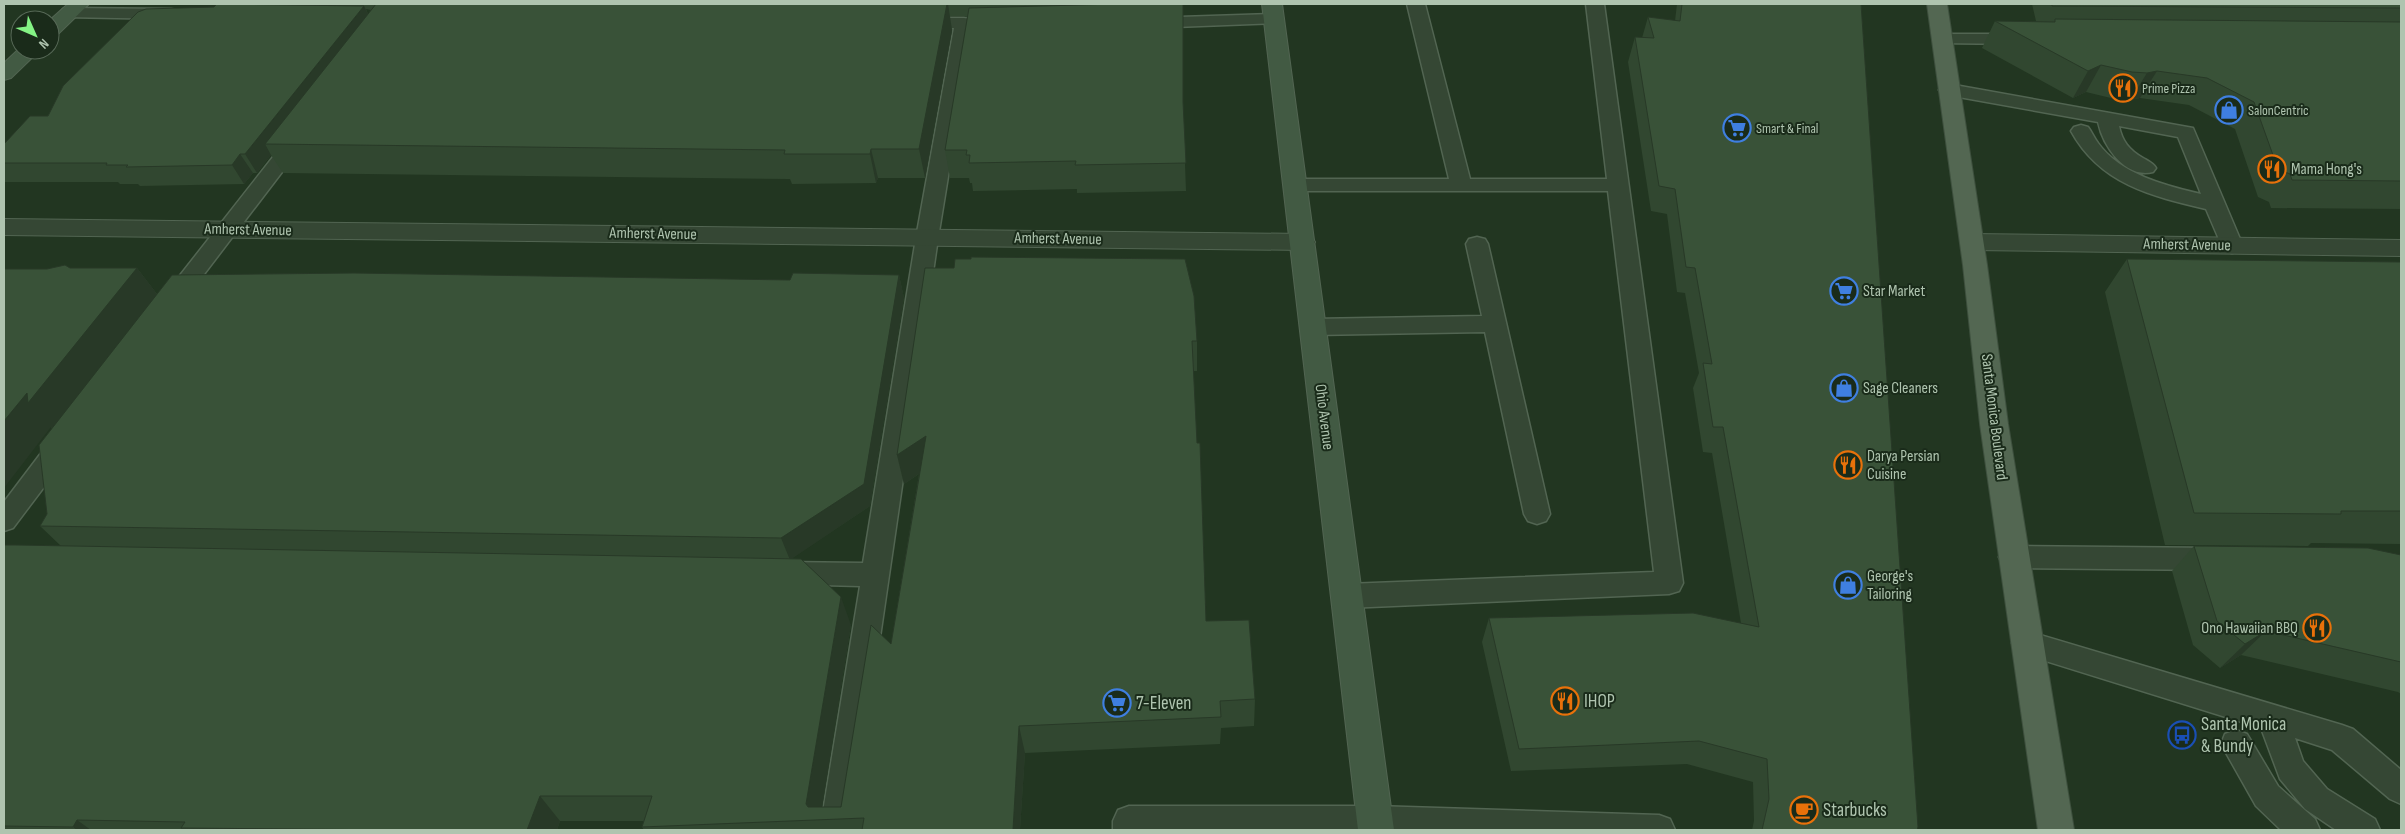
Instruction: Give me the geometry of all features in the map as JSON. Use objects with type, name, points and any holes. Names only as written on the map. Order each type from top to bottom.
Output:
[{"type":"main road","name":"Santa Monica Boulevard","points":[[1937,4],[1972,242],[1994,424],[2013,556],[2056,830]]},
{"type":"street","points":[[60,21],[74,8]]},
{"type":"street","name":"Ohio Avenue","points":[[1273,12],[1376,826]]},
{"type":"street","points":[[4,74],[19,60]]},
{"type":"street","name":"Amherst Avenue","points":[[4,227],[1303,242]]},
{"type":"street","name":"Amherst Avenue","points":[[1972,242],[2401,248]]},
{"type":"lane","points":[[1416,4],[1461,185]]},
{"type":"lane","points":[[1347,596],[1669,583],[1595,4]]},
{"type":"lane","points":[[74,8],[192,14]]},
{"type":"lane","points":[[1130,23],[1273,12]]},
{"type":"lane","points":[[836,830],[927,238],[972,28],[964,24],[894,23]]},
{"type":"lane","points":[[1942,39],[2034,40]]},
{"type":"lane","points":[[1949,90],[2186,132],[2232,246]]},
{"type":"lane","points":[[2107,118],[2110,138],[2119,151],[2148,169],[2179,178]]},
{"type":"lane","points":[[158,320],[312,120]]},
{"type":"lane","points":[[2081,131],[2085,143],[2096,155],[2115,169],[2155,188],[2215,204]]},
{"type":"lane","points":[[1295,185],[1619,185]]},
{"type":"lane","points":[[1477,244],[1537,514]]},
{"type":"lane","points":[[1313,327],[1496,324]]},
{"type":"lane","points":[[4,521],[75,428]]},
{"type":"lane","points":[[2013,556],[2242,559]]},
{"type":"lane","points":[[757,573],[876,575]]},
{"type":"lane","points":[[2027,643],[2342,738],[2401,789]]},
{"type":"lane","points":[[2272,718],[2291,769],[2316,799],[2364,830]]},
{"type":"lane","points":[[2236,744],[2267,796],[2304,830]]},
{"type":"lane","points":[[1129,830],[1129,822],[1659,830]]},
{"type":"building","points":[[217,4],[364,6],[245,154],[240,154],[232,165],[126,167],[128,165],[106,165],[107,163],[4,163],[4,144],[30,116],[48,116],[63,86],[138,12],[146,9],[214,7]]},
{"type":"building","points":[[376,4],[947,4],[919,149],[871,149],[870,154],[784,154],[785,150],[265,144]]},
{"type":"building","points":[[1183,4],[1183,102],[1186,163],[1075,165],[1076,161],[969,163],[970,155],[966,155],[967,150],[945,150],[969,8]]},
{"type":"building","points":[[1682,4],[1861,4],[1917,830],[1762,830],[1769,799],[1767,759],[1699,741],[1519,749],[1489,618],[1693,613],[1759,627],[1723,427],[1713,427],[1703,363],[1712,364],[1695,268],[1686,267],[1675,189],[1659,186],[1635,37],[1654,38],[1648,17],[1680,21]]},
{"type":"building","points":[[2052,4],[2401,4],[2401,8],[2052,6]]},
{"type":"building","points":[[2055,19],[2401,22],[2401,181],[2292,180],[2290,174],[2278,169],[2254,102],[2207,78],[2157,71],[2147,73],[2132,72],[2101,65],[2088,71],[1995,21],[2055,22]]},
{"type":"building","points":[[971,257],[1185,259],[1194,296],[1197,341],[1192,341],[1197,443],[1200,443],[1206,621],[1249,620],[1255,699],[1220,701],[1221,717],[1019,726],[1013,830],[862,830],[864,818],[642,827],[652,796],[540,796],[527,830],[181,828],[185,822],[77,820],[73,827],[4,826],[4,545],[801,559],[841,597],[806,804],[808,807],[841,807],[871,625],[891,644],[926,436],[897,455],[925,268],[954,268],[955,259],[971,259]]},
{"type":"building","points":[[2127,259],[2401,262],[2401,511],[2341,511],[2341,514],[2194,513]]},
{"type":"building","points":[[65,265],[70,268],[137,268],[28,403],[27,393],[4,421],[4,269],[47,269]]},
{"type":"building","points":[[354,273],[790,280],[793,273],[899,275],[864,484],[781,538],[40,526],[47,514],[39,445],[172,275]]},
{"type":"building","points":[[2194,546],[2368,548],[2401,555],[2401,662],[2266,631],[2245,644],[2217,621]]},
{"type":"place","name":"Prime Pizza","points":[[2123,88]]},
{"type":"place","name":"SalonCentric","points":[[2229,110]]},
{"type":"place","name":"Smart & Final","points":[[1737,128]]},
{"type":"place","name":"Mama Hong's","points":[[2272,169]]},
{"type":"place","name":"Star Market","points":[[1844,291]]},
{"type":"place","name":"Sage Cleaners","points":[[1844,388]]},
{"type":"place","name":"Darya Persian Cuisine","points":[[1848,465]]},
{"type":"place","name":"George's Tailoring","points":[[1848,585]]},
{"type":"place","name":"Ono Hawaiian BBQ","points":[[2317,628]]},
{"type":"place","name":"IHOP","points":[[1565,701]]},
{"type":"place","name":"7-Eleven","points":[[1117,703]]},
{"type":"place","name":"Santa Monica & Bundy","points":[[2182,735]]},
{"type":"place","name":"Starbucks","points":[[1804,810]]}]
